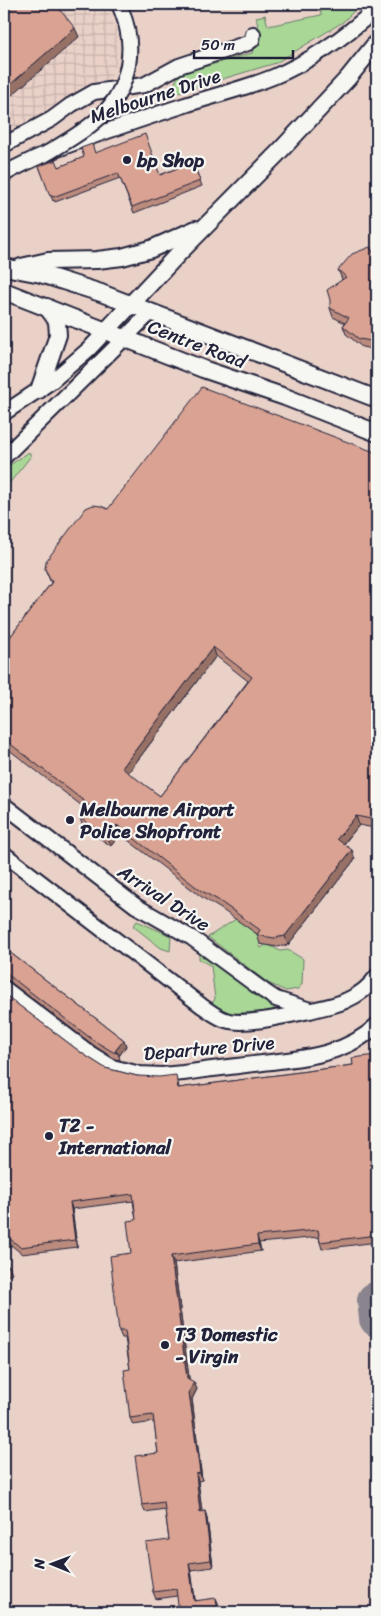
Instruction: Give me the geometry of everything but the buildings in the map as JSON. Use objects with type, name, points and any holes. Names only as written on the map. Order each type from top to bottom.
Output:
[{"type":"main road","points":[[106,330],[271,160],[348,78],[377,42]]},
{"type":"main road","points":[[9,268],[48,261],[106,259],[131,255],[159,246],[207,224]]},
{"type":"main road","name":"Centre Road","points":[[9,268],[78,285],[377,399]]},
{"type":"main road","name":"Centre Road","points":[[4,291],[203,369],[285,397],[377,433]]},
{"type":"main road","points":[[39,390],[58,335],[57,322],[47,307]]},
{"type":"street","points":[[4,174],[44,155],[83,131],[99,119],[116,99],[123,84],[130,57],[128,27],[119,4]]},
{"type":"street","name":"Melbourne Drive","points":[[44,155],[185,105],[237,90],[283,72],[312,58],[349,33],[377,8]]},
{"type":"street","points":[[4,145],[44,124],[94,92],[144,85],[179,66],[246,44],[252,40],[253,34]]},
{"type":"street","points":[[4,457],[151,312]]},
{"type":"street","points":[[4,413],[52,382],[89,349],[106,330]]},
{"type":"street","name":"Arrival Drive","points":[[4,805],[129,900],[192,938],[264,991],[276,999],[310,1010]]},
{"type":"street","points":[[4,854],[216,1016],[226,1020],[238,1022],[288,1016],[346,1001],[361,993],[377,976]]},
{"type":"street","name":"Departure Drive","points":[[4,988],[91,1054],[112,1067],[140,1074],[162,1075],[183,1073],[321,1055],[340,1049],[357,1040],[377,1025]]},
{"type":"shaded area","points":[[4,4],[377,4],[377,1612],[4,1612]]},
{"type":"shaded area","points":[[4,4],[105,4],[116,30],[116,63],[110,79],[97,81],[28,125],[4,137]]},
{"type":"green space","points":[[320,4],[361,4],[343,22],[276,63],[169,95],[179,74],[252,53],[260,36],[256,17],[265,15],[268,26],[321,15]]},
{"type":"green space","points":[[29,452],[31,456],[4,490],[4,469]]},
{"type":"green space","points":[[236,919],[264,939],[259,945],[261,948],[267,944],[280,951],[288,950],[303,959],[302,984],[298,989],[286,991],[268,983],[208,937]]},
{"type":"green space","points":[[137,921],[171,936],[170,951],[161,948],[133,926]]},
{"type":"green space","points":[[199,950],[257,995],[274,1003],[274,1010],[235,1014],[211,1005],[215,999],[211,966],[199,959]]},
{"type":"taxiway","points":[[375,1300],[377,1319]]},
{"type":"place","name":"bp Shop","points":[[127,160]]},
{"type":"place","name":"Melbourne Airport Police Shopfront","points":[[70,820]]},
{"type":"place","name":"T2 - International","points":[[49,1136]]},
{"type":"place","name":"T3 Domestic - Virgin","points":[[165,1345]]}]
